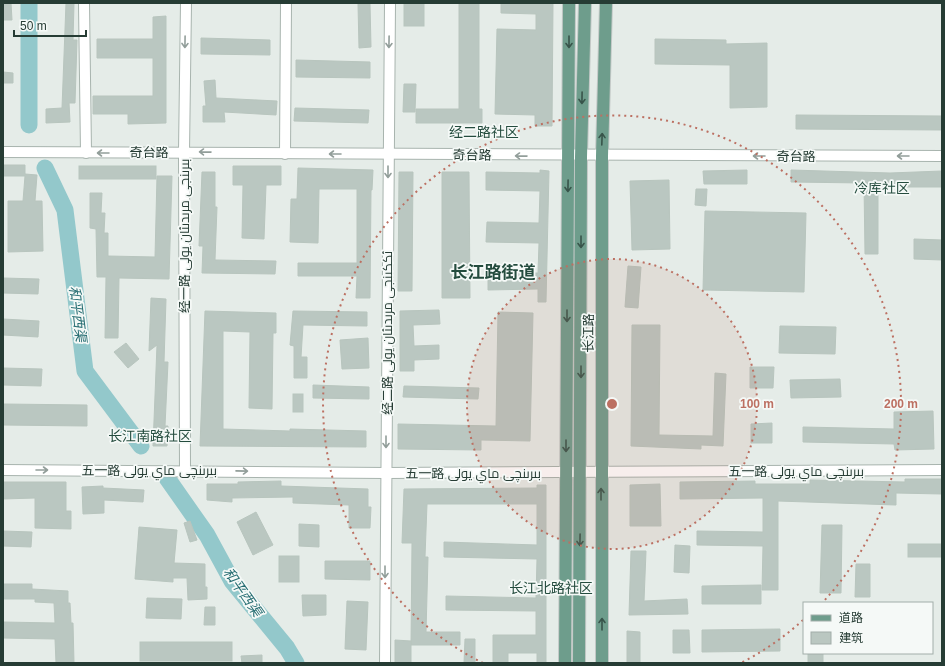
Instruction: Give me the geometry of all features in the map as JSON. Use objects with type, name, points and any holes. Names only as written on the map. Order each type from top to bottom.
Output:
[{"type":"main road","points":[[565,663],[569,3]]},
{"type":"main road","name":"长江路","points":[[579,663],[581,473],[581,156],[585,3]]},
{"type":"main road","name":"长江路","points":[[602,663],[602,156],[606,3]]},
{"type":"street","points":[[84,3],[86,153]]},
{"type":"street","name":"经一路 بىرىنجى مرىدىئان يولى","points":[[185,470],[184,152],[186,3]]},
{"type":"street","points":[[285,154],[286,3]]},
{"type":"street","name":"经二路 ئككىنجى مرىدىئان يولى","points":[[385,663],[390,3]]},
{"type":"street","name":"奇台路","points":[[3,152],[184,152],[568,156],[942,156]]},
{"type":"street","name":"五一路 بىرىنچى ماي يولى","points":[[3,470],[185,470],[386,473],[942,470]]},
{"type":"building","points":[[3,3],[11,3],[12,20],[3,20]]},
{"type":"building","points":[[66,3],[74,3],[73,40],[77,40],[75,103],[69,103],[70,122],[46,123],[46,109],[62,108]]},
{"type":"building","points":[[404,3],[424,3],[424,26],[404,26]]},
{"type":"building","points":[[459,3],[479,3],[479,109],[482,109],[482,123],[416,123],[416,109],[459,109]]},
{"type":"building","points":[[501,3],[553,3],[552,126],[535,126],[535,115],[495,114],[497,29],[536,30],[536,14],[501,13]]},
{"type":"building","points":[[358,4],[370,4],[371,47],[359,48]]},
{"type":"building","points":[[166,16],[166,123],[128,124],[128,114],[93,114],[93,96],[153,96],[153,58],[97,58],[97,39],[153,39],[153,17]]},
{"type":"building","points":[[201,38],[270,40],[270,55],[201,54]]},
{"type":"building","points":[[655,39],[726,40],[726,44],[767,43],[767,107],[730,108],[730,65],[655,64]]},
{"type":"building","points":[[296,60],[370,62],[370,78],[296,77]]},
{"type":"building","points":[[3,72],[13,73],[13,83],[3,83]]},
{"type":"building","points":[[215,80],[216,98],[277,101],[276,115],[224,112],[225,122],[203,122],[203,106],[206,106],[204,81]]},
{"type":"building","points":[[404,84],[416,84],[415,112],[403,112]]},
{"type":"building","points":[[295,108],[369,110],[368,123],[294,121]]},
{"type":"building","points":[[796,115],[942,116],[942,130],[796,129]]},
{"type":"building","points":[[3,165],[25,165],[25,174],[37,175],[35,201],[42,201],[43,251],[8,252],[8,201],[23,201],[25,176],[3,176]]},
{"type":"building","points":[[79,166],[156,166],[156,179],[79,179]]},
{"type":"building","points":[[233,166],[281,166],[281,185],[266,185],[264,239],[242,238],[243,185],[233,185]]},
{"type":"building","points":[[298,168],[373,170],[371,190],[370,298],[356,298],[357,276],[298,276],[298,263],[357,263],[357,189],[319,189],[318,243],[290,242],[291,199],[297,199]]},
{"type":"building","points":[[540,170],[549,171],[546,302],[538,302],[538,289],[488,290],[488,274],[538,273],[539,243],[486,242],[487,222],[539,223],[540,191],[486,190],[486,172],[540,173]]},
{"type":"building","points":[[747,170],[747,184],[704,184],[703,171]]},
{"type":"building","points":[[791,170],[890,173],[942,171],[942,187],[878,187],[878,254],[865,254],[864,183],[791,182]]},
{"type":"building","points":[[202,172],[215,172],[215,207],[217,207],[215,260],[276,261],[275,274],[202,273],[203,246],[199,246]]},
{"type":"building","points":[[399,172],[413,172],[412,291],[398,291]]},
{"type":"building","points":[[442,172],[469,172],[470,298],[442,298]]},
{"type":"building","points":[[157,176],[172,176],[169,279],[119,278],[118,338],[105,338],[106,277],[97,277],[96,229],[90,228],[90,193],[102,193],[101,213],[105,213],[104,233],[108,233],[108,256],[155,257]]},
{"type":"building","points":[[669,180],[670,249],[632,250],[630,181]]},
{"type":"building","points":[[696,189],[707,189],[706,206],[695,205]]},
{"type":"building","points":[[705,211],[806,213],[804,292],[703,290]]},
{"type":"building","points":[[914,239],[942,240],[942,260],[914,259]]},
{"type":"building","points":[[628,266],[641,267],[638,308],[625,307]]},
{"type":"building","points":[[3,278],[39,279],[38,294],[3,293]]},
{"type":"building","points":[[151,298],[166,299],[164,362],[168,362],[165,426],[168,426],[167,446],[153,446],[157,345],[149,351]]},
{"type":"building","points":[[439,310],[440,324],[413,325],[414,346],[439,345],[439,359],[414,360],[414,371],[400,371],[400,311]]},
{"type":"building","points":[[205,311],[276,313],[276,333],[273,333],[272,409],[249,408],[250,332],[223,331],[223,429],[366,431],[366,447],[200,446]]},
{"type":"building","points":[[293,311],[367,312],[367,326],[303,325],[301,357],[307,357],[307,378],[294,378],[294,346],[290,345]]},
{"type":"building","points":[[498,312],[533,313],[530,441],[481,440],[481,450],[398,449],[398,424],[496,426]]},
{"type":"building","points":[[3,319],[39,321],[38,337],[3,335]]},
{"type":"building","points":[[632,325],[660,325],[659,435],[713,436],[715,373],[726,374],[723,446],[701,445],[701,449],[631,446]]},
{"type":"building","points":[[780,326],[836,327],[835,354],[779,353]]},
{"type":"building","points":[[368,338],[369,368],[342,369],[340,340]]},
{"type":"building","points":[[126,343],[139,359],[128,368],[114,352]]},
{"type":"building","points":[[750,367],[774,367],[773,388],[750,388]]},
{"type":"building","points":[[3,368],[42,369],[41,386],[3,385]]},
{"type":"building","points":[[840,379],[841,397],[791,398],[790,380]]},
{"type":"building","points":[[313,385],[369,387],[369,399],[313,398]]},
{"type":"building","points":[[404,386],[479,388],[478,399],[403,397]]},
{"type":"building","points":[[293,394],[303,394],[303,412],[293,412]]},
{"type":"building","points":[[3,404],[87,405],[87,426],[3,425]]},
{"type":"building","points":[[933,411],[934,449],[895,450],[894,444],[803,442],[803,427],[894,429],[894,412]]},
{"type":"building","points":[[772,423],[772,443],[751,443],[751,424]]},
{"type":"building","points":[[905,479],[942,479],[942,494],[896,493],[896,505],[778,501],[778,590],[762,590],[763,546],[697,545],[697,531],[763,532],[763,498],[680,499],[680,482],[755,481],[755,484],[810,484],[810,480],[905,482]]},
{"type":"building","points":[[281,481],[281,486],[368,489],[368,507],[371,507],[370,528],[349,528],[349,505],[293,503],[293,497],[232,498],[232,502],[207,500],[207,484],[238,484],[238,482]]},
{"type":"building","points":[[3,482],[66,482],[66,511],[71,511],[71,529],[35,528],[35,498],[3,499]]},
{"type":"building","points":[[660,484],[661,526],[630,526],[630,485]]},
{"type":"building","points":[[537,485],[546,485],[546,663],[537,663],[537,653],[508,653],[508,663],[493,663],[493,635],[536,635],[536,611],[446,610],[446,596],[536,598],[537,559],[444,557],[444,542],[537,545],[537,504],[427,504],[425,557],[428,557],[426,632],[460,632],[460,645],[411,645],[412,543],[402,543],[404,489],[537,488]]},
{"type":"building","points":[[103,486],[103,488],[144,490],[143,502],[104,500],[104,513],[83,514],[82,487]]},
{"type":"building","points":[[256,512],[273,545],[253,555],[237,522]]},
{"type":"building","points":[[190,521],[197,540],[190,542],[184,523]]},
{"type":"building","points":[[299,524],[319,525],[319,547],[299,546]]},
{"type":"building","points":[[822,525],[842,525],[841,593],[820,593]]},
{"type":"building","points":[[139,527],[177,530],[174,563],[205,564],[205,587],[207,587],[207,599],[188,600],[187,578],[173,578],[173,582],[135,579]]},
{"type":"building","points":[[3,531],[32,532],[31,547],[3,546]]},
{"type":"building","points":[[908,544],[942,544],[942,557],[908,557]]},
{"type":"building","points":[[675,545],[690,546],[689,573],[674,572]]},
{"type":"building","points":[[631,551],[646,551],[644,601],[687,599],[688,614],[629,615]]},
{"type":"building","points":[[279,556],[299,556],[299,582],[279,582]]},
{"type":"building","points":[[325,561],[370,561],[370,580],[325,579]]},
{"type":"building","points":[[856,564],[870,564],[870,597],[855,597]]},
{"type":"building","points":[[3,584],[32,584],[32,589],[68,591],[71,623],[73,623],[74,663],[56,663],[55,639],[3,638],[3,622],[55,623],[54,603],[35,602],[35,599],[3,599]]},
{"type":"building","points":[[761,585],[761,604],[702,604],[702,586]]},
{"type":"building","points":[[302,595],[326,595],[326,615],[303,616]]},
{"type":"building","points":[[147,598],[182,599],[181,619],[146,618]]},
{"type":"building","points":[[347,601],[368,602],[366,650],[345,649]]},
{"type":"building","points":[[205,607],[215,607],[215,625],[204,625]]},
{"type":"building","points":[[780,629],[780,651],[702,652],[702,630]]},
{"type":"building","points":[[673,630],[689,630],[690,653],[673,653]]},
{"type":"building","points":[[627,631],[640,632],[640,663],[627,663]]},
{"type":"building","points":[[465,639],[475,639],[475,663],[464,663]]},
{"type":"building","points":[[395,640],[411,641],[411,663],[395,663]]},
{"type":"building","points":[[140,642],[232,642],[232,661],[140,661]]},
{"type":"building","points":[[808,654],[823,654],[823,663],[808,663]]},
{"type":"building","points":[[262,655],[262,663],[242,663],[241,656]]},
{"type":"waterway","name":"和平西渠","points":[[29,3],[29,125]]},
{"type":"waterway","name":"和平西渠","points":[[45,168],[65,210],[85,371],[141,446]]},
{"type":"waterway","name":"和平西渠","points":[[167,478],[207,535],[232,581],[287,648],[296,663]]},
{"type":"district","name":"经二路社区","points":[[484,132]]},
{"type":"district","name":"冷库社区","points":[[882,188]]},
{"type":"district","name":"长江路街道","points":[[493,272]]},
{"type":"district","name":"长江南路社区","points":[[150,436]]},
{"type":"district","name":"长江北路社区","points":[[551,588]]}]
